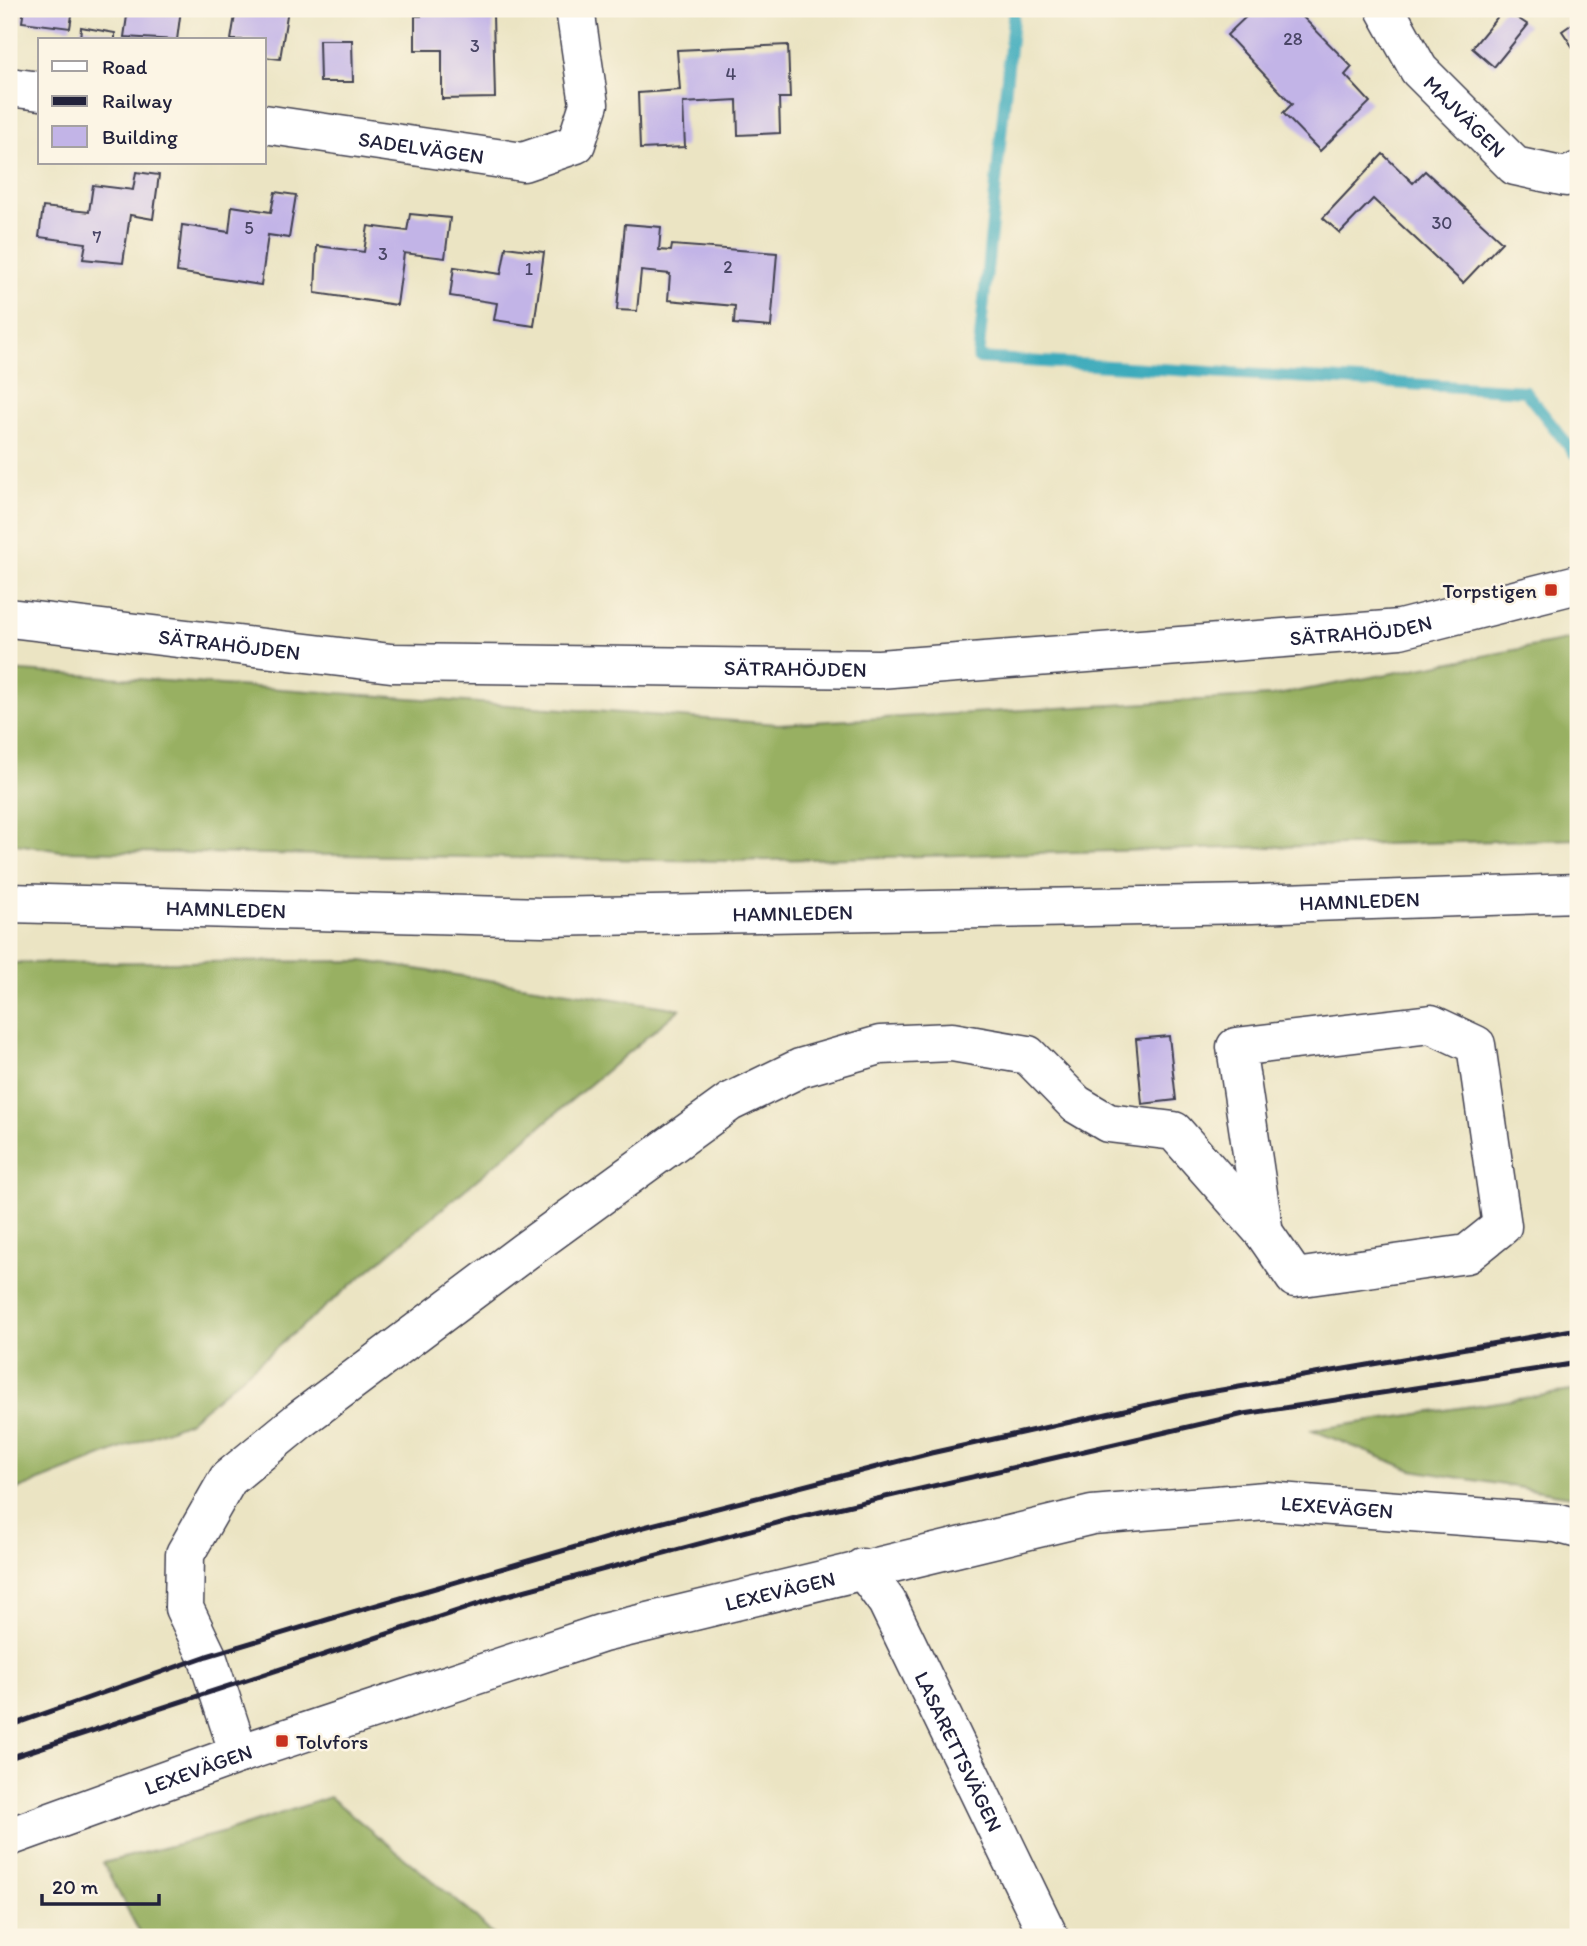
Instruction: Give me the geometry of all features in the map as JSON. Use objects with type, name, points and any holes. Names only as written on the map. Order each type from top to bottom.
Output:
[{"type":"street","name":"SADELVÄGEN","points":[[266,124],[523,162],[576,144],[589,104],[575,9]]},
{"type":"street","name":"MAJVÄGEN","points":[[1385,9],[1419,70],[1515,166],[1566,177],[1578,171]]},
{"type":"street","points":[[9,87],[38,91]]},
{"type":"street","name":"SÄTRAHÖJDEN","points":[[9,618],[391,663],[879,669],[1400,629],[1578,584]]},
{"type":"street","name":"HAMNLEDEN","points":[[9,903],[543,917],[1252,904],[1578,893]]},
{"type":"street","points":[[239,1754],[206,1656],[184,1608],[186,1554],[228,1479],[301,1419],[730,1102],[800,1068],[880,1045],[952,1042],[1028,1055],[1076,1104],[1108,1122],[1174,1131],[1264,1233],[1295,1278],[1467,1254],[1502,1226],[1476,1045],[1431,1024],[1236,1047],[1264,1233]]},
{"type":"street","name":"LEXEVÄGEN","points":[[9,1837],[239,1754],[603,1633],[862,1568],[1092,1515],[1266,1501],[1543,1522],[1578,1529]]},
{"type":"street","name":"LASARETTSVÄGEN","points":[[862,1568],[887,1602],[1049,1937]]},
{"type":"green space","points":[[1578,638],[1578,839],[730,861],[62,851],[9,843],[9,670],[778,724],[1272,696]]},
{"type":"green space","points":[[363,961],[680,1009],[188,1422],[9,1493],[9,963]]},
{"type":"green space","points":[[1578,1390],[1578,1497],[1412,1470],[1312,1430]]},
{"type":"green space","points":[[330,1797],[469,1911],[495,1937],[142,1937],[103,1863],[225,1832]]},
{"type":"building","points":[[24,9],[73,9],[70,28],[22,22]]},
{"type":"building","points":[[128,9],[181,9],[177,38],[124,37]]},
{"type":"building","points":[[236,9],[288,9],[280,59],[266,57],[266,38],[231,38]]},
{"type":"building","points":[[420,9],[484,9],[484,14],[493,14],[495,98],[442,99],[442,50],[415,50],[415,16],[421,16]]},
{"type":"building","points":[[1254,9],[1295,9],[1352,67],[1345,75],[1370,102],[1320,151],[1283,113],[1292,104],[1227,35]]},
{"type":"building","points":[[1504,9],[1528,25],[1494,67],[1472,48]]},
{"type":"building","points":[[1578,15],[1578,55],[1562,31],[1575,22],[1573,19]]},
{"type":"building","points":[[81,27],[115,33],[115,38],[80,38]]},
{"type":"building","points":[[319,40],[352,40],[353,82],[320,82]]},
{"type":"building","points":[[788,45],[790,98],[779,98],[780,133],[738,135],[737,100],[683,103],[685,147],[640,149],[638,93],[680,90],[677,50]]},
{"type":"building","points":[[9,154],[15,154],[10,188],[9,188]]},
{"type":"building","points":[[1383,154],[1413,183],[1425,171],[1502,242],[1463,283],[1373,199],[1340,233],[1323,218]]},
{"type":"building","points":[[136,172],[159,175],[153,219],[130,215],[123,263],[83,259],[86,243],[39,237],[43,207],[89,212],[93,185],[133,190]]},
{"type":"building","points":[[275,192],[296,195],[289,238],[268,235],[261,285],[177,272],[182,225],[229,232],[232,206],[271,212]]},
{"type":"building","points":[[410,214],[450,218],[445,258],[404,253],[397,305],[315,293],[317,246],[364,252],[368,226],[407,231]]},
{"type":"building","points":[[625,224],[661,227],[659,250],[671,251],[672,245],[777,253],[771,327],[734,324],[735,306],[668,300],[670,274],[641,271],[637,311],[617,310]]},
{"type":"building","points":[[506,247],[544,252],[534,326],[494,320],[497,303],[450,296],[454,267],[501,274]]},
{"type":"building","points":[[1169,1036],[1176,1100],[1142,1104],[1136,1039]]},
{"type":"waterway","points":[[1014,9],[978,358],[1525,391],[1575,454]]},
{"type":"railway","points":[[9,1726],[207,1656],[353,1612],[644,1527],[931,1453],[1192,1395],[1578,1329]]},
{"type":"railway","points":[[9,1758],[497,1598],[799,1517],[1244,1414],[1578,1363]]},
{"type":"place","name":"Torpstigen","points":[[1551,590]]},
{"type":"place","name":"Tolvfors","points":[[282,1741]]}]
